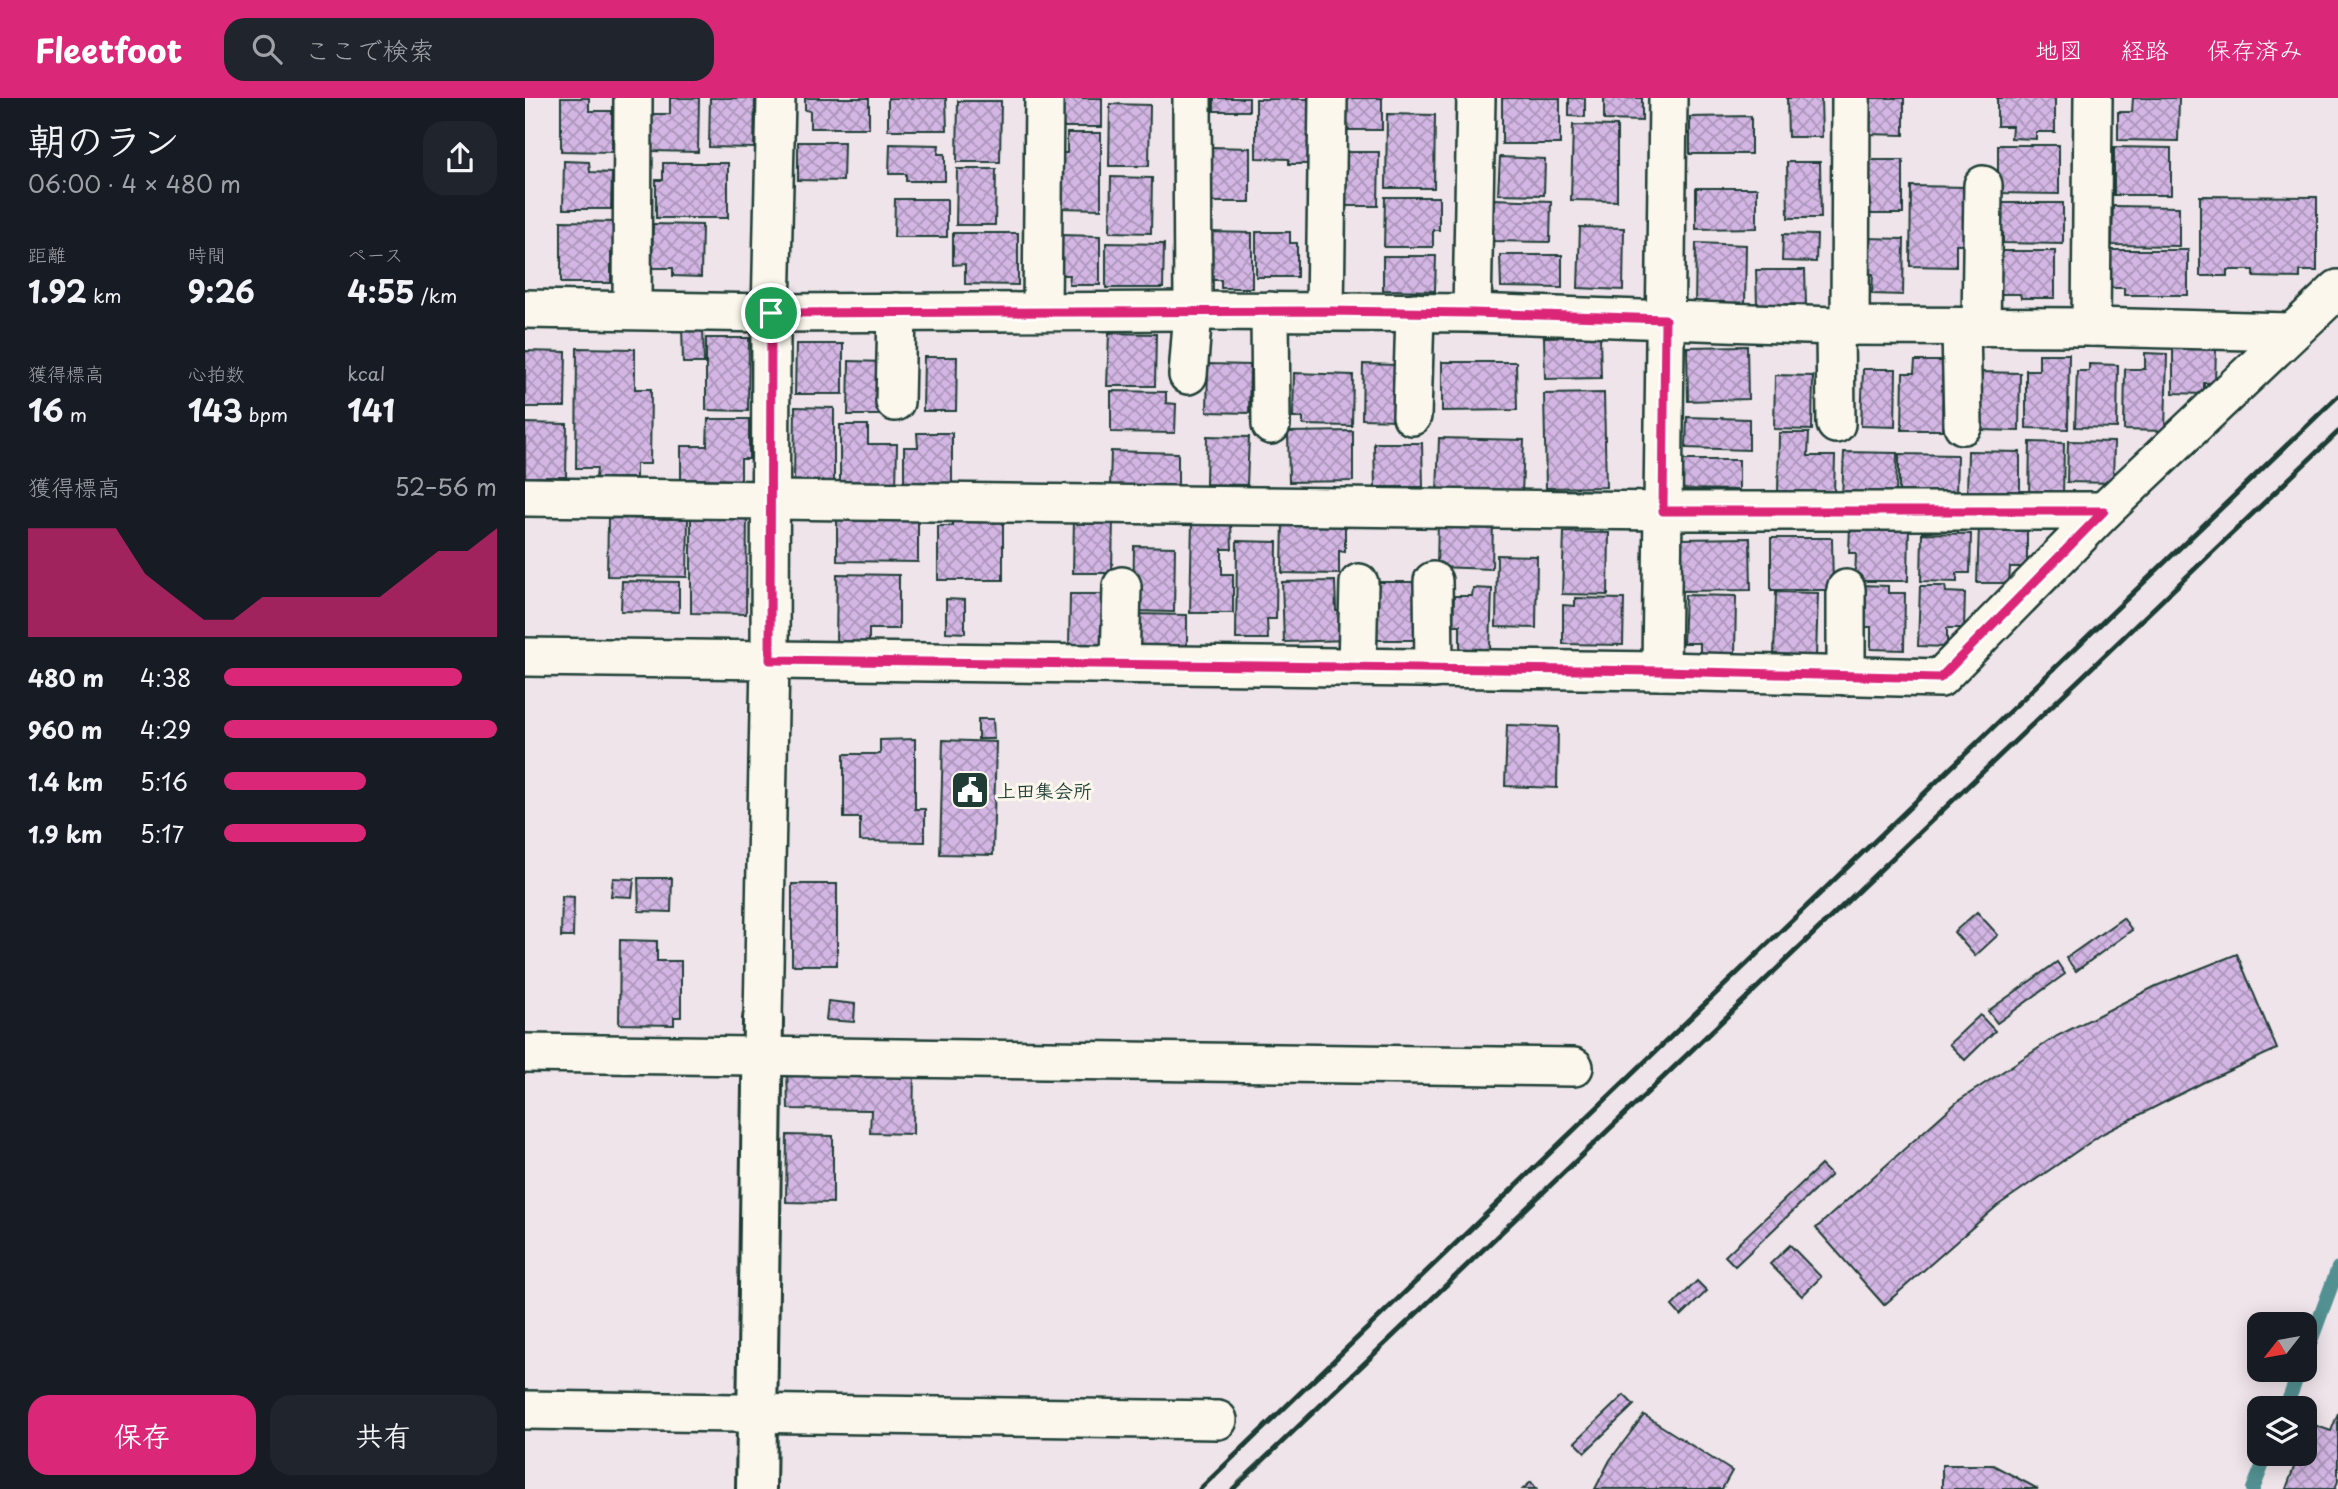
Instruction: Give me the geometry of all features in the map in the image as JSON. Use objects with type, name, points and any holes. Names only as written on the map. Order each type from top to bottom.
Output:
[{"type":"street","points":[[632,310],[633,98]]},
{"type":"street","points":[[756,1489],[776,98]]},
{"type":"street","points":[[1042,311],[1044,98]]},
{"type":"street","points":[[1188,375],[1192,311],[1192,98]]},
{"type":"street","points":[[1325,311],[1328,98]]},
{"type":"street","points":[[1472,313],[1476,98]]},
{"type":"street","points":[[1661,671],[1668,98]]},
{"type":"street","points":[[1836,424],[1851,98]]},
{"type":"street","points":[[2091,327],[2092,98]]},
{"type":"street","points":[[1963,425],[1983,185]]},
{"type":"street","points":[[525,657],[1661,671],[1940,678],[2104,511],[2338,289]]},
{"type":"street","points":[[525,309],[771,313],[1415,312],[1842,326],[2091,327],[2290,332]]},
{"type":"street","points":[[1271,311],[1271,425]]},
{"type":"street","points":[[895,402],[897,312]]},
{"type":"street","points":[[1412,416],[1415,312]]},
{"type":"street","points":[[525,497],[1663,511],[2104,511]]},
{"type":"street","points":[[1433,581],[1434,669]]},
{"type":"street","points":[[1357,667],[1359,583]]},
{"type":"street","points":[[1120,664],[1122,586]]},
{"type":"street","points":[[1846,589],[1846,676]]},
{"type":"street","points":[[525,1053],[763,1038],[1574,1067]]},
{"type":"street","points":[[525,1410],[1218,1420]]},
{"type":"building","points":[[561,98],[589,98],[589,111],[612,111],[612,152],[561,151]]},
{"type":"building","points":[[670,98],[699,98],[698,152],[651,151],[652,114],[670,114]]},
{"type":"building","points":[[710,98],[755,98],[754,148],[709,147]]},
{"type":"building","points":[[805,98],[869,98],[869,128],[810,128],[810,111],[805,110]]},
{"type":"building","points":[[888,98],[946,98],[947,130],[888,130]]},
{"type":"building","points":[[1061,98],[1102,98],[1102,127],[1060,127]]},
{"type":"building","points":[[1214,98],[1249,98],[1249,111],[1214,111]]},
{"type":"building","points":[[1344,98],[1382,98],[1382,130],[1343,130]]},
{"type":"building","points":[[1502,98],[1560,98],[1560,144],[1502,144]]},
{"type":"building","points":[[1569,98],[1585,98],[1585,117],[1569,116]]},
{"type":"building","points":[[1604,98],[1642,98],[1642,121],[1604,120]]},
{"type":"building","points":[[1787,98],[1821,98],[1822,137],[1788,137]]},
{"type":"building","points":[[1866,98],[1904,98],[1904,135],[1866,134]]},
{"type":"building","points":[[1997,98],[2055,98],[2055,132],[2036,132],[2036,139],[2011,138],[2012,126],[1997,126]]},
{"type":"building","points":[[2133,98],[2179,98],[2178,141],[2118,140],[2118,112],[2132,112]]},
{"type":"building","points":[[1256,99],[1309,99],[1309,164],[1289,164],[1289,159],[1256,158]]},
{"type":"building","points":[[958,101],[1001,101],[1000,162],[957,162]]},
{"type":"building","points":[[1110,104],[1150,105],[1149,166],[1109,166]]},
{"type":"building","points":[[1387,114],[1435,115],[1434,188],[1386,188]]},
{"type":"building","points":[[1751,116],[1751,154],[1690,154],[1690,117]]},
{"type":"building","points":[[1573,125],[1617,126],[1617,201],[1571,200]]},
{"type":"building","points":[[1067,133],[1101,133],[1101,209],[1059,208],[1059,153],[1067,153]]},
{"type":"building","points":[[798,142],[844,142],[843,181],[798,180]]},
{"type":"building","points":[[890,144],[939,145],[938,154],[945,154],[945,181],[906,181],[906,174],[889,174]]},
{"type":"building","points":[[1998,145],[2059,145],[2059,194],[1998,193]]},
{"type":"building","points":[[1211,147],[1250,148],[1250,202],[1210,202]]},
{"type":"building","points":[[2114,147],[2171,148],[2171,195],[2114,195]]},
{"type":"building","points":[[1344,152],[1379,152],[1378,206],[1343,206]]},
{"type":"building","points":[[1500,157],[1545,159],[1544,195],[1498,194]]},
{"type":"building","points":[[1866,160],[1903,160],[1903,214],[1866,214]]},
{"type":"building","points":[[564,161],[589,162],[590,172],[612,173],[611,209],[563,209]]},
{"type":"building","points":[[1787,162],[1820,162],[1821,218],[1788,218]]},
{"type":"building","points":[[663,163],[728,163],[728,218],[656,218],[656,180],[663,180]]},
{"type":"building","points":[[957,169],[996,169],[995,225],[956,225]]},
{"type":"building","points":[[1111,177],[1152,178],[1151,233],[1110,232]]},
{"type":"building","points":[[1911,186],[1969,187],[1968,244],[1956,244],[1956,267],[1910,266]]},
{"type":"building","points":[[1696,188],[1757,188],[1757,228],[1696,229]]},
{"type":"building","points":[[2200,196],[2317,197],[2317,271],[2300,271],[2300,278],[2254,277],[2254,270],[2227,270],[2227,276],[2200,276]]},
{"type":"building","points":[[1385,197],[1439,197],[1439,230],[1433,230],[1433,247],[1384,247]]},
{"type":"building","points":[[895,199],[947,199],[947,237],[894,237]]},
{"type":"building","points":[[1493,199],[1551,201],[1550,242],[1492,241]]},
{"type":"building","points":[[1996,203],[2063,203],[2063,244],[2003,243],[2003,234],[1996,234]]},
{"type":"building","points":[[2113,206],[2179,207],[2179,246],[2112,245]]},
{"type":"building","points":[[561,221],[619,222],[619,253],[611,253],[611,283],[561,283]]},
{"type":"building","points":[[653,224],[702,225],[701,277],[673,276],[673,268],[652,268]]},
{"type":"building","points":[[1580,227],[1624,228],[1623,290],[1578,288]]},
{"type":"building","points":[[1210,232],[1252,233],[1252,288],[1221,288],[1221,280],[1210,280]]},
{"type":"building","points":[[1256,232],[1290,232],[1290,243],[1297,243],[1297,277],[1256,277]]},
{"type":"building","points":[[953,233],[1018,233],[1018,285],[965,284],[965,264],[953,265]]},
{"type":"building","points":[[1783,234],[1817,235],[1816,262],[1782,261]]},
{"type":"building","points":[[1060,235],[1100,236],[1100,285],[1069,285],[1070,275],[1059,275]]},
{"type":"building","points":[[1867,238],[1904,239],[1903,295],[1872,294],[1873,274],[1866,273]]},
{"type":"building","points":[[1106,243],[1164,244],[1163,288],[1106,288]]},
{"type":"building","points":[[1696,243],[1746,245],[1745,307],[1695,307]]},
{"type":"building","points":[[2110,250],[2188,250],[2188,295],[2124,295],[2124,288],[2110,288]]},
{"type":"building","points":[[1997,251],[2055,251],[2055,298],[2021,298],[2020,294],[1997,294]]},
{"type":"building","points":[[1500,255],[1562,255],[1562,288],[1501,287]]},
{"type":"building","points":[[1383,256],[1436,256],[1435,291],[1383,290]]},
{"type":"building","points":[[1756,270],[1805,270],[1806,304],[1757,305]]},
{"type":"building","points":[[682,326],[703,326],[704,363],[683,363]]},
{"type":"building","points":[[1109,333],[1156,334],[1155,386],[1107,386]]},
{"type":"building","points":[[1600,336],[1601,378],[1545,379],[1544,337]]},
{"type":"building","points":[[706,338],[749,338],[748,411],[706,410]]},
{"type":"building","points":[[796,344],[843,344],[843,394],[795,394]]},
{"type":"building","points":[[1747,346],[1748,399],[1688,401],[1687,347]]},
{"type":"building","points":[[577,348],[635,349],[635,389],[651,389],[650,464],[636,464],[636,478],[596,478],[597,468],[576,468]]},
{"type":"building","points":[[2173,349],[2216,349],[2215,383],[2204,383],[2204,394],[2173,393]]},
{"type":"building","points":[[525,351],[566,352],[565,407],[525,407]]},
{"type":"building","points":[[2145,353],[2167,354],[2165,431],[2124,430],[2125,369],[2145,369]]},
{"type":"building","points":[[2039,354],[2069,354],[2068,429],[2026,428],[2026,370],[2039,370]]},
{"type":"building","points":[[924,357],[957,357],[956,411],[923,411]]},
{"type":"building","points":[[849,361],[885,362],[884,415],[848,415]]},
{"type":"building","points":[[1915,361],[1943,361],[1942,430],[1902,430],[1903,373],[1914,373]]},
{"type":"building","points":[[1442,362],[1516,362],[1517,410],[1442,411]]},
{"type":"building","points":[[1208,364],[1250,365],[1249,413],[1207,412]]},
{"type":"building","points":[[1363,364],[1398,365],[1397,420],[1362,419]]},
{"type":"building","points":[[2089,364],[2118,365],[2117,428],[2075,427],[2077,371],[2089,371]]},
{"type":"building","points":[[1863,369],[1896,369],[1895,427],[1861,426]]},
{"type":"building","points":[[1981,372],[2020,373],[2019,431],[1980,430]]},
{"type":"building","points":[[1294,373],[1353,375],[1352,426],[1303,425],[1303,418],[1293,418]]},
{"type":"building","points":[[1775,375],[1813,376],[1812,430],[1774,429]]},
{"type":"building","points":[[1111,391],[1166,392],[1166,403],[1176,404],[1175,433],[1111,432]]},
{"type":"building","points":[[1604,393],[1606,487],[1546,488],[1544,394]]},
{"type":"building","points":[[795,407],[834,408],[834,484],[794,483]]},
{"type":"building","points":[[1687,417],[1749,419],[1749,450],[1686,448]]},
{"type":"building","points":[[708,419],[749,419],[749,459],[741,459],[741,480],[681,479],[681,446],[707,446]]},
{"type":"building","points":[[525,423],[567,424],[566,477],[525,477]]},
{"type":"building","points":[[840,425],[868,425],[868,444],[897,444],[896,487],[840,486]]},
{"type":"building","points":[[1353,431],[1353,481],[1289,482],[1288,432]]},
{"type":"building","points":[[917,433],[952,433],[952,487],[904,485],[904,447],[918,447]]},
{"type":"building","points":[[1779,433],[1809,433],[1808,456],[1835,456],[1834,494],[1778,494]]},
{"type":"building","points":[[1207,436],[1249,437],[1247,485],[1206,484]]},
{"type":"building","points":[[1439,438],[1524,440],[1522,495],[1437,493]]},
{"type":"building","points":[[2068,441],[2114,442],[2113,483],[2067,482]]},
{"type":"building","points":[[2030,442],[2064,443],[2063,498],[2029,498]]},
{"type":"building","points":[[1374,443],[1422,443],[1423,487],[1375,487]]},
{"type":"building","points":[[1111,451],[1178,453],[1178,490],[1110,489]]},
{"type":"building","points":[[1968,451],[2020,452],[2020,499],[1967,498]]},
{"type":"building","points":[[1844,452],[1897,453],[1896,497],[1842,497]]},
{"type":"building","points":[[1899,454],[1957,455],[1956,498],[1899,497]]},
{"type":"building","points":[[1680,460],[1739,460],[1739,490],[1681,489]]},
{"type":"building","points":[[691,512],[747,513],[746,614],[691,613]]},
{"type":"building","points":[[837,513],[918,514],[918,562],[837,561]]},
{"type":"building","points":[[953,516],[1003,516],[1003,580],[938,580],[938,526],[953,526]]},
{"type":"building","points":[[1074,516],[1113,517],[1112,573],[1073,573]]},
{"type":"building","points":[[608,518],[688,519],[687,577],[607,576]]},
{"type":"building","points":[[1283,519],[1345,520],[1345,552],[1339,551],[1339,574],[1282,573]]},
{"type":"building","points":[[1438,519],[1493,520],[1492,569],[1437,567]]},
{"type":"building","points":[[1192,522],[1231,522],[1232,549],[1222,549],[1222,574],[1233,574],[1233,613],[1190,613]]},
{"type":"building","points":[[1850,525],[1909,526],[1908,581],[1855,581],[1856,553],[1849,553]]},
{"type":"building","points":[[1979,526],[2027,527],[2027,567],[2010,567],[2009,583],[1977,583]]},
{"type":"building","points":[[1564,532],[1609,533],[1608,595],[1562,594]]},
{"type":"building","points":[[1922,533],[1971,534],[1970,573],[1957,573],[1957,582],[1921,581]]},
{"type":"building","points":[[1750,538],[1751,590],[1681,591],[1680,539]]},
{"type":"building","points":[[1771,538],[1832,538],[1833,590],[1771,590]]},
{"type":"building","points":[[1237,541],[1277,542],[1276,619],[1267,619],[1268,639],[1236,639]]},
{"type":"building","points":[[1134,546],[1175,547],[1174,612],[1133,611]]},
{"type":"building","points":[[1497,555],[1537,556],[1536,628],[1496,627]]},
{"type":"building","points":[[837,574],[899,575],[899,629],[869,629],[869,643],[836,643]]},
{"type":"building","points":[[622,581],[679,582],[679,612],[621,611]]},
{"type":"building","points":[[1335,581],[1336,611],[1348,611],[1348,640],[1284,642],[1282,582]]},
{"type":"building","points":[[1375,582],[1416,582],[1415,640],[1375,640]]},
{"type":"building","points":[[1861,585],[1888,586],[1888,593],[1905,593],[1904,650],[1871,649],[1871,627],[1860,627]]},
{"type":"building","points":[[1920,586],[1945,586],[1946,592],[1965,593],[1964,628],[1947,628],[1947,647],[1918,646]]},
{"type":"building","points":[[1473,588],[1492,589],[1490,649],[1460,649],[1460,625],[1453,625],[1454,596],[1472,596]]},
{"type":"building","points":[[1776,592],[1818,593],[1816,657],[1774,656]]},
{"type":"building","points":[[1070,594],[1113,594],[1106,646],[1069,646]]},
{"type":"building","points":[[1685,595],[1736,596],[1735,656],[1700,655],[1700,643],[1683,643]]},
{"type":"building","points":[[1575,598],[1624,599],[1623,645],[1563,644],[1563,605],[1575,606]]},
{"type":"building","points":[[946,599],[965,600],[965,633],[946,632]]},
{"type":"building","points":[[1133,614],[1187,615],[1187,652],[1133,651]]},
{"type":"building","points":[[978,719],[993,719],[994,739],[978,739]]},
{"type":"building","points":[[1507,725],[1558,727],[1557,788],[1505,786]]},
{"type":"building","points":[[915,739],[915,809],[925,809],[925,842],[860,841],[860,818],[844,818],[844,754],[880,754],[880,740]]},
{"type":"building","points":[[943,740],[996,742],[993,855],[940,854]]},
{"type":"building","points":[[613,878],[634,879],[632,897],[611,896]]},
{"type":"building","points":[[638,878],[672,878],[671,912],[639,911]]},
{"type":"building","points":[[792,884],[837,884],[837,965],[792,965]]},
{"type":"building","points":[[562,896],[574,897],[573,937],[561,937]]},
{"type":"building","points":[[1977,912],[1998,935],[1975,956],[1954,932]]},
{"type":"building","points":[[2123,918],[2132,930],[2076,971],[2066,958]]},
{"type":"building","points":[[620,940],[657,941],[657,961],[681,961],[681,1017],[674,1017],[674,1025],[619,1024]]},
{"type":"building","points":[[2237,954],[2277,1049],[2204,1082],[2102,1134],[1997,1206],[1884,1305],[1816,1228],[1958,1101],[2057,1036],[2156,986]]},
{"type":"building","points":[[2057,962],[2065,974],[1997,1023],[1988,1011]]},
{"type":"building","points":[[828,1001],[855,1004],[854,1022],[826,1020]]},
{"type":"building","points":[[1980,1015],[1995,1031],[1965,1060],[1949,1044]]},
{"type":"building","points":[[787,1067],[914,1068],[913,1134],[870,1133],[871,1110],[788,1109]]},
{"type":"building","points":[[787,1135],[833,1136],[833,1203],[786,1202]]},
{"type":"building","points":[[1821,1165],[1831,1175],[1735,1266],[1725,1256]]},
{"type":"building","points":[[1790,1245],[1821,1277],[1802,1296],[1770,1264]]},
{"type":"building","points":[[1697,1281],[1707,1291],[1681,1316],[1672,1306]]},
{"type":"building","points":[[1624,1395],[1634,1405],[1585,1452],[1575,1442]]},
{"type":"building","points":[[2338,1413],[2338,1481],[2335,1489],[2286,1489],[2295,1466],[2317,1466],[2317,1426],[2331,1431]]},
{"type":"building","points":[[1644,1415],[1732,1471],[1722,1489],[1595,1489],[1610,1460]]},
{"type":"building","points":[[1942,1465],[1993,1465],[2038,1489],[1942,1489]]},
{"type":"building","points":[[1531,1482],[1537,1489],[1523,1489]]},
{"type":"waterway","points":[[2317,1325],[2338,1268]]},
{"type":"waterway","points":[[2290,1396],[2295,1382]]},
{"type":"waterway","points":[[2253,1489],[2262,1466]]},
{"type":"railway","points":[[1200,1489],[2338,396]]},
{"type":"railway","points":[[1233,1489],[2338,432]]},
{"type":"place","name":"上田集会所","points":[[970,790]]},
{"type":"route","points":[[1325,311],[1665,319],[1663,511],[2104,511],[1940,678],[1661,671],[770,660],[771,313],[1325,311]]}]
